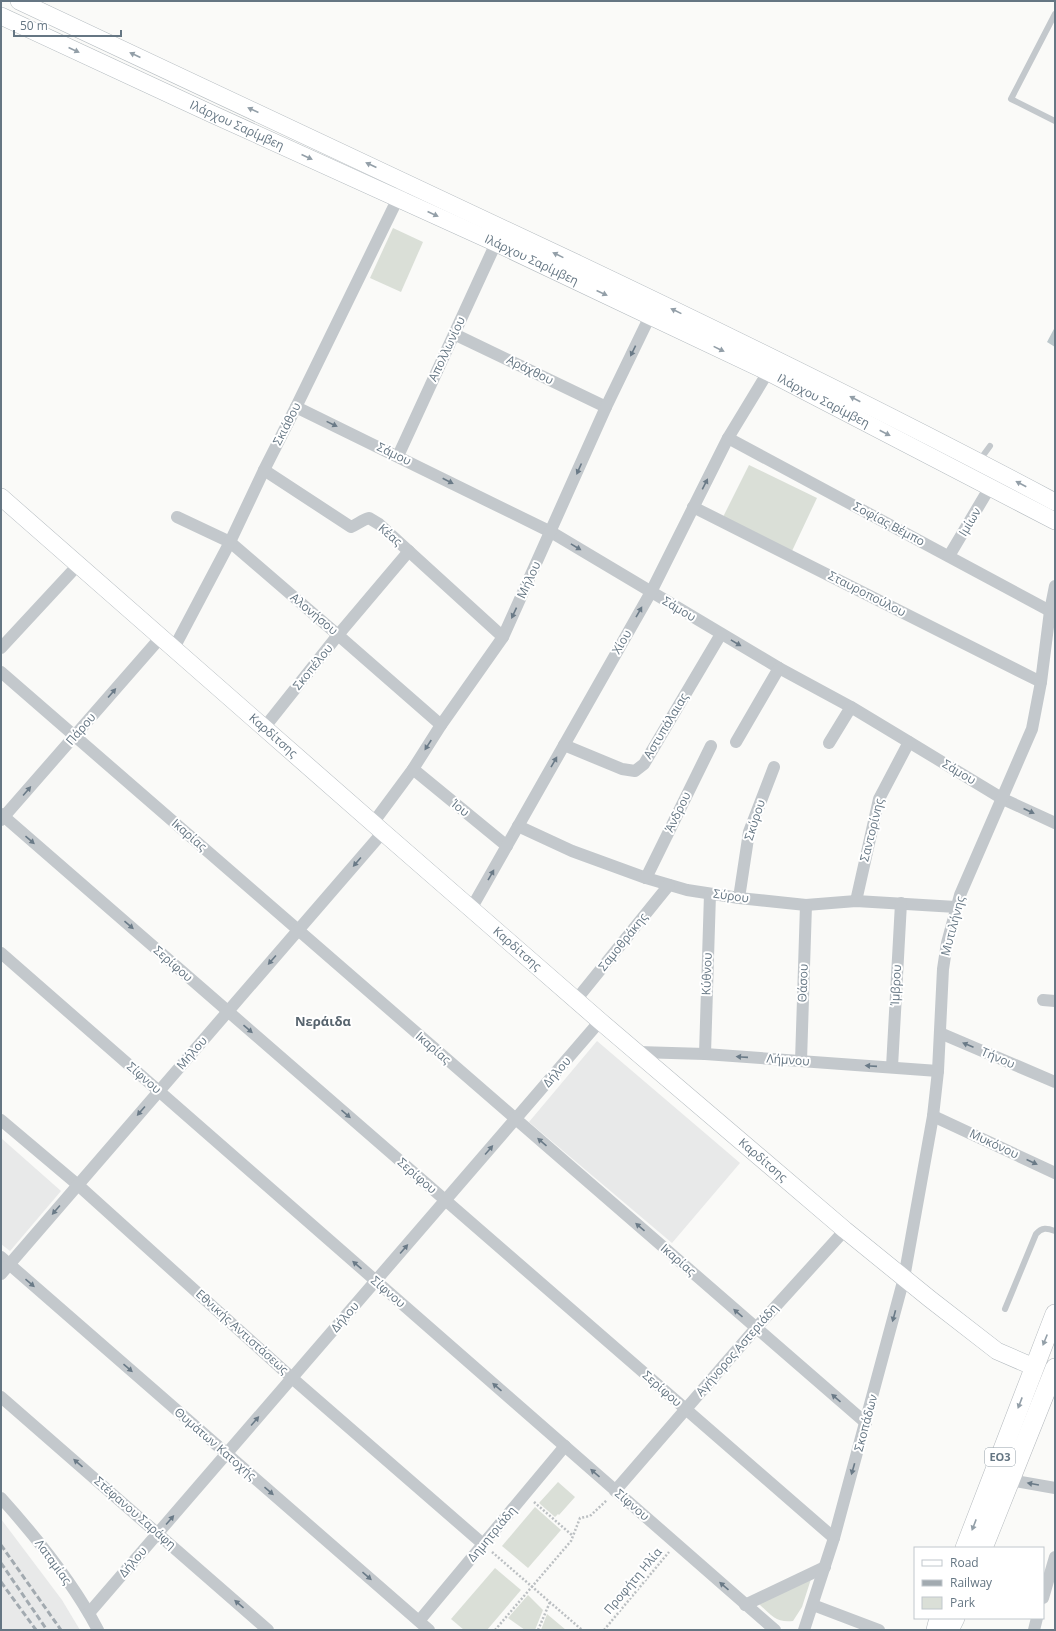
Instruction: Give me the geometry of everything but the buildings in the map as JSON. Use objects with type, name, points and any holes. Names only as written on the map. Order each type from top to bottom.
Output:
[{"type":"main road","name":"Ιλάρχου Σαρίμβεη","points":[[18,1],[406,182],[768,354],[1055,502]]},
{"type":"main road","name":"Ιλάρχου Σαρίμβεη","points":[[1,16],[496,243],[768,372],[1055,521]]},
{"type":"main road","name":"Καρδίτσης","points":[[1,497],[471,909],[845,1230],[997,1351],[1034,1367],[1055,1370]]},
{"type":"main road","name":"ΕΟ3","points":[[965,1547],[1055,1314]]},
{"type":"main road","name":"ΕΟ3","points":[[983,1547],[1055,1370]]},
{"type":"main road","points":[[936,1630],[939,1619]]},
{"type":"main road","points":[[949,1630],[954,1619]]},
{"type":"street","name":"Σκιάθου","points":[[174,648],[230,542],[406,182]]},
{"type":"street","name":"Απολλωνίου","points":[[398,456],[496,243]]},
{"type":"street","name":"Μήλου","points":[[1,1274],[5,1261],[78,1185],[298,930],[378,828],[441,725],[503,637],[606,407],[650,316]]},
{"type":"street","name":"Αράχθου","points":[[454,334],[606,407]]},
{"type":"street","name":"Χίου","points":[[471,909],[651,592],[728,438],[768,372]]},
{"type":"street","name":"Σάμου","points":[[296,406],[551,532],[779,668],[851,707],[1003,799],[1055,823]]},
{"type":"street","name":"Σοφίας Βέμπο","points":[[728,438],[1050,611]]},
{"type":"street","name":"Κέας","points":[[264,470],[351,527],[369,518],[379,524],[503,637]]},
{"type":"street","name":"Ιμίων","points":[[950,556],[990,487]]},
{"type":"street","name":"Σταυροπούλου","points":[[693,507],[1040,682]]},
{"type":"street","name":"Αλονήσου","points":[[177,517],[230,542],[441,725]]},
{"type":"street","name":"Σκοπέλου","points":[[264,728],[338,635],[409,551]]},
{"type":"street","points":[[1,648],[78,565]]},
{"type":"street","name":"Μυτιλήνης","points":[[904,1278],[933,1116],[938,1071],[943,969],[947,943],[956,907],[1032,729],[1051,632],[1050,611],[1055,586]]},
{"type":"street","name":"Αστυπάλαιας","points":[[564,745],[622,769],[635,772],[644,764],[721,634]]},
{"type":"street","name":"Πάρου","points":[[2,817],[161,637]]},
{"type":"street","points":[[736,742],[779,668]]},
{"type":"street","name":"Ικαρίας","points":[[1,672],[866,1424]]},
{"type":"street","points":[[830,743],[851,707]]},
{"type":"street","name":"Σαντορίνης","points":[[856,901],[879,799],[909,742]]},
{"type":"street","name":"Άνδρου","points":[[646,878],[711,746]]},
{"type":"street","name":"Σκύρου","points":[[739,898],[749,832],[774,767]]},
{"type":"street","name":"Ίου","points":[[413,769],[508,846]]},
{"type":"street","name":"Σερίφου","points":[[2,817],[228,1011],[834,1538]]},
{"type":"street","name":"Σύρου","points":[[518,826],[572,851],[646,878],[669,885],[710,894],[806,905],[856,901],[956,907]]},
{"type":"street","name":"Σαμοθράκης","points":[[576,1000],[669,885]]},
{"type":"street","name":"Κύθνου","points":[[705,1054],[710,894]]},
{"type":"street","name":"Ίμβρου","points":[[892,1068],[901,903]]},
{"type":"street","name":"Θάσου","points":[[801,1061],[806,905]]},
{"type":"street","name":"Σίφνου","points":[[1,953],[775,1630]]},
{"type":"street","name":"Δήλου","points":[[89,1613],[600,1021]]},
{"type":"street","name":"Τήνου","points":[[940,1033],[1055,1082]]},
{"type":"street","name":"Λήμνου","points":[[638,1052],[705,1054],[938,1071]]},
{"type":"street","name":"Μυκόνου","points":[[933,1116],[1055,1173]]},
{"type":"street","name":"Εθνικής Αντιστάσεως","points":[[1,1120],[78,1185],[292,1378],[483,1544]]},
{"type":"street","name":"Αγήνορος Αστεριάδη","points":[[616,1491],[756,1328],[845,1230]]},
{"type":"street","name":"Θυμάτων Κατοχής","points":[[5,1261],[428,1630]]},
{"type":"street","name":"Σκοπάδων","points":[[804,1630],[834,1538],[866,1424],[904,1278]]},
{"type":"street","name":"Στέφανου Σαράφη","points":[[1,1397],[268,1630]]},
{"type":"street","name":"Δημητριάδη","points":[[418,1621],[565,1446]]},
{"type":"street","points":[[1010,1480],[1055,1488]]},
{"type":"street","name":"Λαταμίας","points":[[1,1498],[37,1538],[89,1613],[98,1630]]},
{"type":"street","points":[[1044,1595],[1055,1557]]},
{"type":"street","points":[[746,1605],[825,1567]]},
{"type":"street","points":[[813,1605],[879,1630]]},
{"type":"street","points":[[1034,1630],[1037,1619]]},
{"type":"lane","points":[[1055,14],[1012,100],[1055,121]]},
{"type":"lane","points":[[979,462],[990,446]]},
{"type":"lane","points":[[1005,1309],[1036,1234],[1042,1229],[1047,1228],[1055,1231]]},
{"type":"path","points":[[495,1630],[571,1541],[580,1518],[590,1516],[616,1491]]},
{"type":"path","points":[[525,1494],[573,1536]]},
{"type":"path","points":[[483,1544],[582,1630]]},
{"type":"path","name":"Προφήτη Ηλία","points":[[604,1630],[676,1544]]},
{"type":"path","points":[[538,1630],[550,1602]]},
{"type":"shaded area","points":[[1055,327],[1055,347],[1047,342]]},
{"type":"shaded area","points":[[597,1041],[740,1163],[672,1243],[529,1122]]},
{"type":"shaded area","points":[[1,1138],[61,1191],[10,1251],[1,1244]]},
{"type":"shaded area","points":[[1,1519],[62,1600],[80,1630],[1,1630]]},
{"type":"green space","points":[[393,228],[423,242],[401,292],[370,278]]},
{"type":"green space","points":[[749,465],[817,498],[792,551],[723,517]]},
{"type":"green space","points":[[558,1482],[575,1497],[559,1515],[558,1514],[555,1517],[539,1503]]},
{"type":"green space","points":[[535,1507],[561,1530],[528,1568],[502,1546]]},
{"type":"green space","points":[[495,1568],[521,1590],[487,1630],[464,1630],[451,1619]]},
{"type":"green space","points":[[811,1579],[802,1607],[793,1621],[782,1621],[774,1617],[759,1604]]},
{"type":"green space","points":[[528,1595],[543,1610],[535,1630],[525,1630],[508,1618]]},
{"type":"green space","points":[[547,1614],[566,1630],[541,1630]]},
{"type":"railway","points":[[1,1545],[61,1630]]},
{"type":"railway","points":[[1,1563],[47,1630]]},
{"type":"railway","points":[[1,1582],[36,1630]]},
{"type":"district","name":"Νεράιδα","points":[[323,1021]]}]
